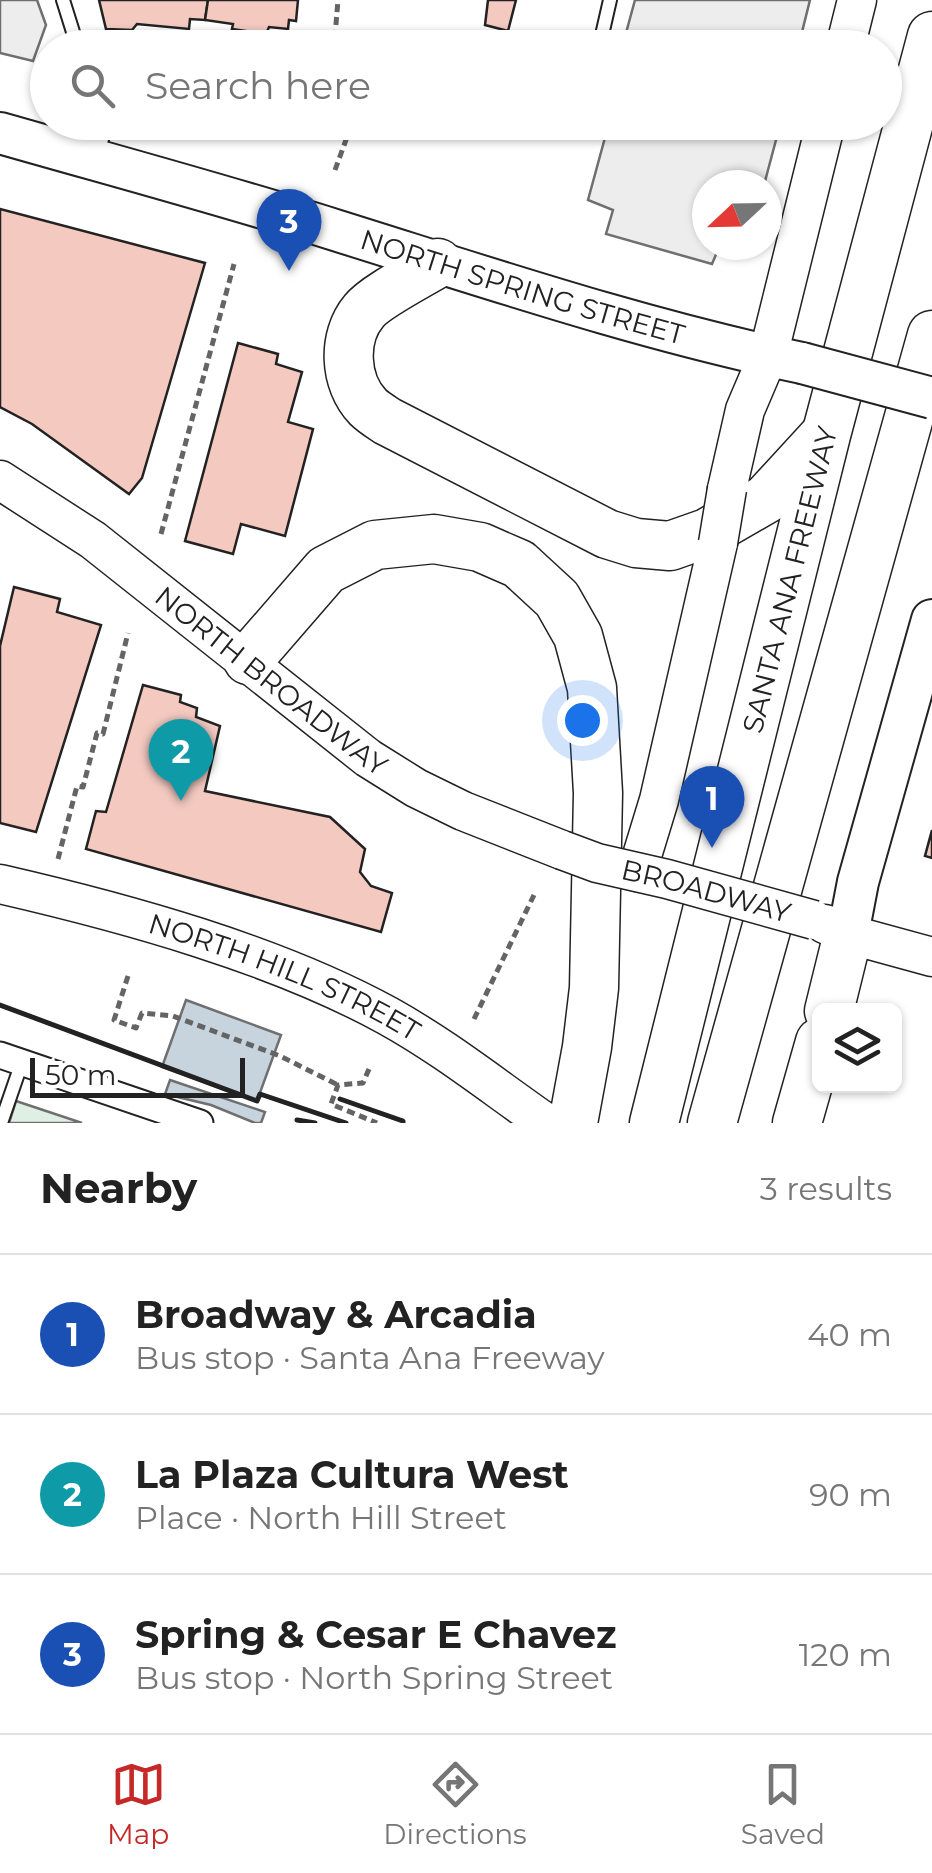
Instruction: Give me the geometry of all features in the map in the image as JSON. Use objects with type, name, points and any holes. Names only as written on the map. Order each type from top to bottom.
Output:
[{"type":"highway","name":"SANTA ANA FREEWAY","points":[[654,1123],[826,435],[932,36]]},
{"type":"highway","points":[[438,264],[365,309],[354,325],[348,358],[354,385],[367,406],[387,421],[606,534],[636,543],[670,546],[707,533],[766,499],[826,435]]},
{"type":"highway","points":[[712,1123],[932,335]]},
{"type":"highway","points":[[248,660],[326,570],[375,545],[434,538],[480,547],[519,564],[557,599],[578,636],[592,688],[598,793],[594,988],[572,1123]]},
{"type":"highway","points":[[829,1003],[831,927]]},
{"type":"highway","points":[[797,1123],[812,1070]]},
{"type":"main road","points":[[850,30],[857,0]]},
{"type":"main road","name":"NORTH SPRING STREET","points":[[0,132],[30,135]]},
{"type":"main road","name":"NORTH SPRING STREET","points":[[95,140],[280,213],[438,264],[932,398]]},
{"type":"main road","points":[[637,872],[656,809],[745,410],[785,359],[823,140]]},
{"type":"main road","name":"NORTH BROADWAY","points":[[0,480],[93,540],[340,736],[416,788],[504,829],[562,850]]},
{"type":"main road","points":[[932,620],[858,882],[831,927],[932,957]]},
{"type":"main road","name":"BROADWAY","points":[[562,850],[831,927]]},
{"type":"main road","name":"NORTH HILL STREET","points":[[0,884],[205,940],[329,988],[389,1017],[533,1114]]},
{"type":"street","points":[[11,1058],[200,1123]]},
{"type":"lane","points":[[63,0],[71,30]]},
{"type":"lane","points":[[603,30],[610,0]]},
{"type":"lane","points":[[1,1123],[11,1058]]},
{"type":"path","points":[[336,30],[338,0]]},
{"type":"path","points":[[335,170],[347,140]]},
{"type":"path","points":[[161,534],[234,264]]},
{"type":"path","points":[[58,860],[77,786],[83,787],[97,733],[102,734],[128,634]]},
{"type":"path","points":[[474,1019],[534,895]]},
{"type":"path","points":[[128,976],[114,1020],[136,1028],[142,1013],[174,1016],[280,1056],[338,1085],[362,1083],[369,1070]]},
{"type":"path","points":[[338,1085],[331,1104],[376,1123]]},
{"type":"green space","points":[[16,1101],[82,1123],[9,1123]]},
{"type":"shaded area","points":[[0,0],[37,0],[46,25],[44,30],[30,30],[30,60],[0,53]]},
{"type":"shaded area","points":[[635,0],[810,0],[802,30],[627,30]]},
{"type":"shaded area","points":[[604,140],[776,140],[768,170],[692,170],[692,258],[606,234],[613,210],[588,200]]},
{"type":"shaded area","points":[[186,1000],[281,1035],[257,1101],[162,1067]]},
{"type":"shaded area","points":[[170,1080],[265,1112],[261,1123],[165,1094]]},
{"type":"building","points":[[99,0],[208,0],[205,20],[190,19],[189,29],[137,24],[132,30],[106,29]]},
{"type":"building","points":[[208,0],[298,0],[296,21],[289,20],[288,29],[239,30],[232,29],[233,24],[205,20]]},
{"type":"building","points":[[488,0],[516,0],[508,30],[485,25]]},
{"type":"building","points":[[0,209],[205,263],[142,478],[129,494],[32,424],[0,407]]},
{"type":"building","points":[[238,343],[278,354],[276,364],[302,372],[288,422],[313,429],[285,536],[241,524],[233,554],[185,541]]},
{"type":"building","points":[[14,587],[60,599],[57,612],[101,625],[36,832],[0,823],[0,646]]},
{"type":"building","points":[[143,685],[181,695],[180,702],[197,708],[196,717],[220,726],[205,791],[330,817],[365,849],[360,872],[371,886],[392,893],[381,932],[86,849],[96,811],[106,812]]},
{"type":"building","points":[[932,830],[932,858],[925,856]]},
{"type":"wall","points":[[0,1005],[257,1101],[260,1094],[346,1123]]},
{"type":"wall","points":[[340,1099],[403,1123]]},
{"type":"wall","points":[[297,1120],[315,1123]]},
{"type":"place","name":"Spring & Cesar E Chavez","points":[[289,271]]},
{"type":"place","name":"La Plaza Cultura West","points":[[181,801]]},
{"type":"place","name":"Broadway & Arcadia","points":[[712,848]]}]
